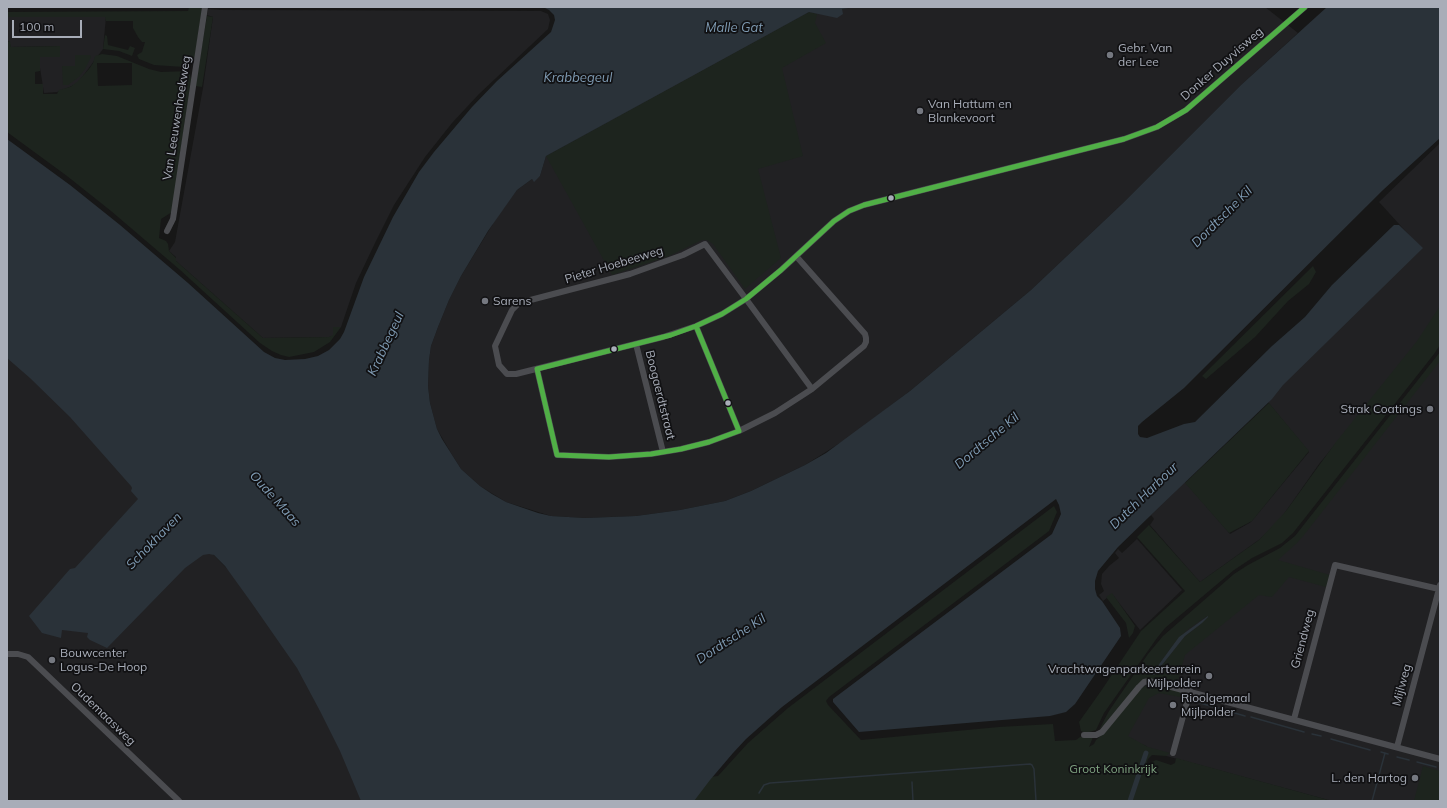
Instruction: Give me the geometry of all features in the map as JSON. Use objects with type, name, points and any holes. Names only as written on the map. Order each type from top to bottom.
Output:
[{"type":"street","name":"Van Leeuwenhoekweg","points":[[167,231],[173,219],[205,7]]},
{"type":"street","name":"Donker Duyvisweg","points":[[497,356],[499,365],[507,374],[516,374],[671,335],[722,314],[746,299],[781,270],[834,222],[849,211],[864,205],[1124,139],[1157,127],[1186,110],[1305,7]]},
{"type":"street","name":"Pieter Hoebeeweg","points":[[497,356],[496,343],[513,308],[519,303],[635,272],[683,255],[705,244],[746,299]]},
{"type":"street","points":[[536,369],[558,455],[609,457],[663,452],[709,442],[739,431],[775,413],[812,389],[864,346],[866,342],[866,338],[862,330],[796,256]]},
{"type":"street","points":[[746,299],[812,389]]},
{"type":"street","points":[[696,326],[739,431]]},
{"type":"street","name":"Boogaerdtstraat","points":[[636,344],[663,452]]},
{"type":"street","name":"Griendweg","points":[[1294,719],[1335,565],[1439,587]]},
{"type":"street","name":"Mijlweg","points":[[1397,747],[1439,587]]},
{"type":"street","name":"Oudemaasweg","points":[[7,654],[18,654],[28,658],[179,801]]},
{"type":"street","points":[[1084,735],[1096,735],[1102,732],[1144,682],[1154,682],[1440,759]]},
{"type":"street","points":[[1173,753],[1190,691]]},
{"type":"shaded area","points":[[855,7],[1265,7],[1298,33],[1241,85],[1123,203],[1031,290],[910,391],[848,438],[805,465],[751,491],[725,501],[680,510],[636,516],[585,518],[551,516],[506,502],[480,486],[461,469],[437,429],[430,403],[428,386],[429,360],[431,346],[438,327],[461,276],[497,217],[517,190],[532,179],[534,181],[540,176],[546,156],[737,50],[809,12]]},
{"type":"shaded area","points":[[208,9],[541,11],[548,14],[550,20],[548,29],[479,94],[452,123],[425,157],[394,205],[356,283],[341,327],[333,327],[333,336],[263,338],[176,261],[176,257],[169,251],[175,242],[203,88],[213,17],[207,15]]},
{"type":"shaded area","points":[[7,17],[106,17],[103,49],[77,84],[57,92],[44,93],[40,68],[15,56],[59,55],[60,46],[11,47],[9,41],[7,41]]},
{"type":"shaded area","points":[[1440,143],[1440,312],[1434,324],[1319,464],[1281,518],[1260,539],[1200,582],[1150,525],[1154,519],[1151,515],[1185,482],[1230,534],[1251,522],[1309,452],[1263,396],[1420,247],[1379,202]]},
{"type":"shaded area","points":[[7,356],[35,375],[304,646],[364,801],[7,801]]},
{"type":"shaded area","points":[[1440,358],[1440,801],[1332,801],[1148,751],[1146,746],[1119,735],[1172,632],[1302,536]]},
{"type":"shaded area","points":[[1137,539],[1182,590],[1140,630],[1112,594],[1103,601],[1099,595],[1104,591],[1101,584],[1102,574],[1119,558],[1115,553],[1118,549],[1122,553]]},
{"type":"green space","points":[[189,7],[202,7],[195,57],[190,65],[184,67],[154,65],[139,59],[137,55],[142,52],[145,42],[142,42],[138,37],[133,28],[133,21],[106,21],[105,17],[7,17],[7,12],[188,11]]},
{"type":"green space","points":[[809,12],[817,14],[815,23],[826,43],[782,68],[803,156],[758,169],[781,258],[745,289],[713,244],[707,240],[702,240],[669,256],[612,275],[546,156]]},
{"type":"green space","points":[[207,16],[213,17],[202,87],[195,86]]},
{"type":"green space","points":[[105,35],[107,36],[108,45],[128,50],[130,46],[135,48],[132,56],[119,51],[103,49]]},
{"type":"green space","points":[[10,41],[11,47],[60,46],[60,57],[40,57],[40,71],[35,72],[35,84],[43,84],[43,94],[57,94],[59,90],[70,87],[89,69],[95,56],[102,54],[117,56],[149,69],[161,72],[189,71],[191,79],[172,212],[161,219],[159,238],[166,241],[169,251],[176,258],[176,261],[263,338],[329,337],[333,335],[333,327],[341,327],[330,342],[314,352],[289,357],[272,351],[260,343],[179,269],[111,211],[67,176],[7,132],[7,42]],"holes":[[[97,63],[132,63],[132,85],[98,86]]]},
{"type":"green space","points":[[75,55],[90,55],[91,57],[79,77],[68,85],[63,85],[62,66],[75,66]]},
{"type":"green space","points":[[1313,266],[1316,272],[1309,284],[1288,301],[1255,337],[1206,379],[1202,376]]},
{"type":"green space","points":[[1440,306],[1440,345],[1293,533],[1282,543],[1252,558],[1234,570],[1165,628],[1104,713],[1096,730],[1086,733],[1081,731],[1079,722],[1141,631],[1185,591],[1137,537],[1149,525],[1200,582],[1259,540],[1286,511],[1336,442],[1417,341]]},
{"type":"green space","points":[[1440,352],[1440,361],[1304,535],[1278,560],[1330,575],[1326,587],[1289,577],[1272,597],[1259,595],[1185,655],[1177,684],[1149,679],[1099,730],[1109,711],[1148,654],[1163,636],[1234,574],[1280,548],[1295,536]],"holes":[[[1207,616],[1199,626],[1185,636],[1154,675],[1152,674],[1173,645],[1187,630]]]},
{"type":"green space","points":[[1269,403],[1309,451],[1252,521],[1229,533],[1185,483]]},
{"type":"green space","name":"Groot Koninkrijk","points":[[1054,506],[1057,512],[1049,531],[829,697],[826,701],[828,705],[861,740],[999,727],[1053,724],[1055,741],[1076,740],[1080,737],[1093,737],[1089,747],[1094,744],[1096,740],[1104,733],[1141,688],[1150,684],[1181,692],[1180,697],[1159,693],[1149,698],[1128,736],[1148,747],[1170,753],[1166,756],[1152,755],[1148,759],[1146,765],[1149,766],[1156,760],[1171,765],[1175,763],[1176,758],[1332,801],[690,801],[710,777],[718,776],[748,743],[788,708]]},
{"type":"green space","points":[[1112,593],[1135,626],[1133,633],[1129,638],[1126,623],[1106,597]]},
{"type":"green space","points":[[1423,766],[1440,771],[1440,801],[1414,801]]},
{"type":"water","points":[[543,7],[855,7],[842,9],[843,14],[837,18],[809,12],[546,156],[540,176],[534,182],[532,179],[517,190],[488,231],[461,276],[449,300],[431,346],[428,386],[430,403],[437,429],[461,469],[480,486],[506,502],[538,513],[551,516],[585,518],[636,516],[680,510],[725,501],[751,491],[805,465],[826,453],[910,391],[1031,290],[1123,203],[1241,85],[1327,7],[1440,7],[1440,138],[1383,190],[1184,388],[1142,422],[1138,426],[1138,434],[1140,437],[1147,438],[1184,424],[1195,422],[1272,346],[1305,317],[1332,285],[1394,225],[1399,225],[1423,248],[1283,385],[1272,399],[1118,547],[1098,571],[1095,581],[1097,596],[1120,628],[1121,636],[1075,704],[1066,712],[1050,716],[859,732],[833,702],[833,699],[1052,534],[1061,514],[1056,499],[782,707],[746,739],[710,780],[694,801],[361,801],[340,751],[297,668],[225,566],[214,555],[203,555],[185,568],[107,648],[90,640],[87,637],[88,633],[62,630],[61,638],[42,633],[29,616],[70,569],[75,568],[138,499],[131,491],[131,486],[70,417],[7,358],[7,139],[70,185],[120,225],[188,283],[264,352],[275,358],[285,360],[305,359],[318,356],[329,350],[340,339],[344,332],[364,277],[393,217],[419,172],[472,107],[497,81],[551,32],[555,20],[554,15]]},
{"type":"water","points":[[1208,616],[1202,623],[1185,636],[1154,675],[1152,674],[1179,637]]},
{"type":"waterway","points":[[1200,703],[1245,716]]},
{"type":"waterway","points":[[1251,717],[1304,732]]},
{"type":"waterway","points":[[1312,734],[1321,736]]},
{"type":"waterway","points":[[1331,739],[1370,750]]},
{"type":"waterway","points":[[1381,752],[1388,754]]},
{"type":"waterway","points":[[1130,801],[1146,753]]},
{"type":"waterway","points":[[1372,801],[1385,753]]},
{"type":"waterway","points":[[1397,757],[1409,760]]},
{"type":"waterway","points":[[1417,762],[1436,767]]},
{"type":"waterway","points":[[759,793],[764,785],[770,783],[1030,764],[1034,769],[1036,801]]},
{"type":"waterway","points":[[912,782],[913,801]]},
{"type":"transit line","points":[[537,369],[671,335],[722,314],[746,299],[781,270],[834,221],[849,211],[864,205],[1124,139],[1157,127],[1186,110],[1305,7]]},
{"type":"transit line","points":[[696,326],[739,431]]},
{"type":"transit line","points":[[537,369],[557,455],[609,457],[651,454],[709,442],[739,431]]},
{"type":"place","name":"Gebr. Van der Lee","points":[[1110,55]]},
{"type":"place","name":"Van Hattum en Blankevoort","points":[[920,111]]},
{"type":"place","name":"Sarens","points":[[485,301]]},
{"type":"place","name":"Strak Coatings","points":[[1430,409]]},
{"type":"place","name":"Bouwcenter Logus-De Hoop","points":[[52,660]]},
{"type":"place","name":"Vrachtwagenparkeerterrein Mijlpolder","points":[[1209,676]]},
{"type":"place","name":"Rioolgemaal Mijlpolder","points":[[1173,705]]},
{"type":"place","name":"L. den Hartog","points":[[1415,778]]},
{"type":"water label","name":"Malle Gat","points":[[734,28]]},
{"type":"water label","name":"Krabbegeul","points":[[578,78]]},
{"type":"water label","name":"Dordtsche Kil","points":[[1222,217]]},
{"type":"water label","name":"Krabbegeul","points":[[386,344]]},
{"type":"water label","name":"Dordtsche Kil","points":[[987,441]]},
{"type":"water label","name":"Dutch Harbour","points":[[1144,496]]},
{"type":"water label","name":"Oude Maas","points":[[275,499]]},
{"type":"water label","name":"Schokhaven","points":[[154,541]]},
{"type":"water label","name":"Dordtsche Kil","points":[[731,639]]}]
